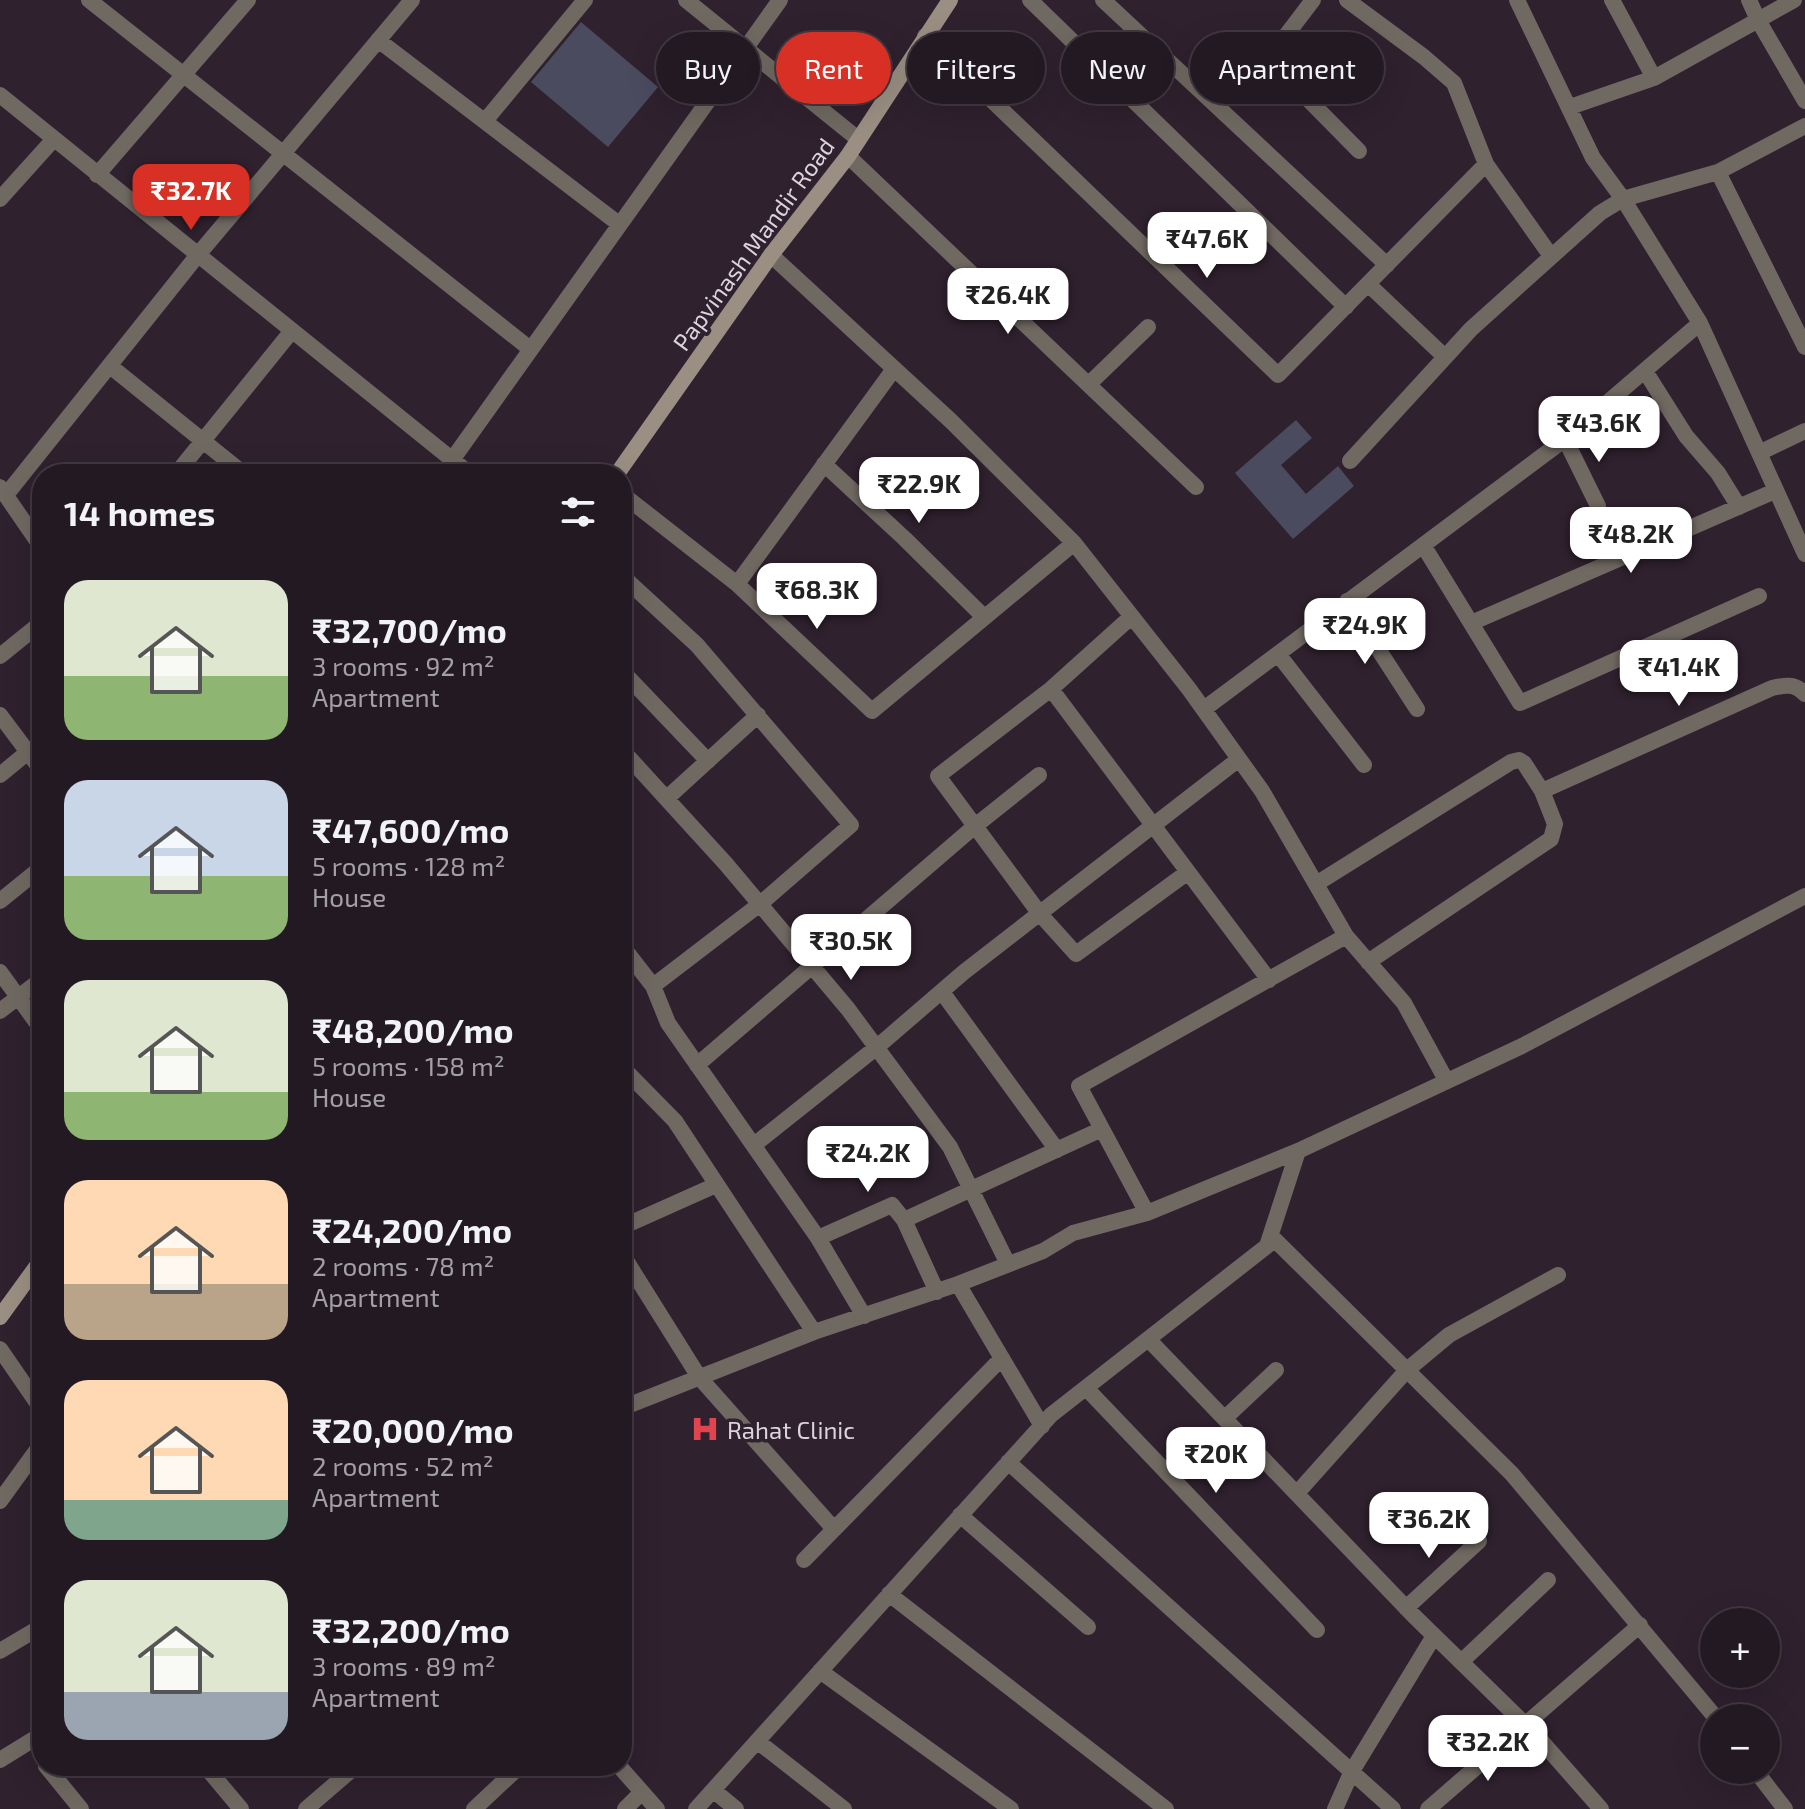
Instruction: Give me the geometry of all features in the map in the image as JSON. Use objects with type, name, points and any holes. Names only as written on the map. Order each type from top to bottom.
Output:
[{"type":"street","points":[[89,0],[529,348]]},
{"type":"street","points":[[97,175],[248,0]]},
{"type":"street","points":[[32,533],[3,491],[412,0]]},
{"type":"street","points":[[485,121],[585,0]]},
{"type":"street","points":[[686,0],[725,32]]},
{"type":"street","points":[[758,32],[780,0]]},
{"type":"street","name":"Papvinash Mandir Road","points":[[928,32],[950,0]]},
{"type":"street","points":[[1030,0],[1346,307]]},
{"type":"street","points":[[1103,0],[1387,265]]},
{"type":"street","points":[[1313,0],[1278,46],[1276,60],[1286,77],[1359,151]]},
{"type":"street","points":[[1347,0],[1454,83],[1486,164],[1551,256]]},
{"type":"street","points":[[1517,0],[1593,158],[1623,199],[1700,323],[1805,554]]},
{"type":"street","points":[[1612,0],[1654,78]]},
{"type":"street","points":[[1749,0],[1805,101]]},
{"type":"street","points":[[1570,107],[1654,78],[1794,0]]},
{"type":"street","points":[[378,40],[619,224]]},
{"type":"street","points":[[760,60],[858,139]]},
{"type":"street","name":"Papvinash Mandir Road","points":[[624,464],[771,255],[848,156],[907,64]]},
{"type":"street","points":[[0,95],[457,464]]},
{"type":"street","points":[[449,464],[706,104]]},
{"type":"street","points":[[996,104],[1278,375],[1486,164]]},
{"type":"street","points":[[1350,461],[1471,329],[1600,213],[1623,199],[1718,172],[1805,126]]},
{"type":"street","points":[[0,199],[54,139]]},
{"type":"street","points":[[848,156],[1196,487]]},
{"type":"street","points":[[1718,172],[1805,347]]},
{"type":"street","points":[[771,255],[951,421],[1074,543],[1204,709],[1262,791],[1346,936],[1404,1003],[1446,1080]]},
{"type":"street","points":[[1368,284],[1445,357]]},
{"type":"street","points":[[1204,709],[1565,439],[1700,323]]},
{"type":"street","points":[[1089,384],[1148,327]]},
{"type":"street","points":[[184,464],[291,332]]},
{"type":"street","points":[[110,366],[232,464]]},
{"type":"street","points":[[737,584],[894,369]]},
{"type":"street","points":[[1645,371],[1686,436],[1718,473],[1739,507]]},
{"type":"street","points":[[1759,453],[1805,431]]},
{"type":"street","points":[[1565,439],[1598,506]]},
{"type":"street","points":[[824,464],[984,617]]},
{"type":"street","points":[[1471,623],[1775,491]]},
{"type":"street","points":[[632,502],[737,584],[872,711],[1074,543]]},
{"type":"street","points":[[1423,545],[1520,703],[1759,596]]},
{"type":"street","points":[[632,585],[697,645],[851,825],[760,904],[653,986]]},
{"type":"street","points":[[1347,601],[1417,709]]},
{"type":"street","points":[[1131,617],[1051,689],[938,776],[1040,914],[1076,954],[1188,872]]},
{"type":"street","points":[[0,656],[32,630]]},
{"type":"street","points":[[1278,654],[1364,765]]},
{"type":"street","points":[[632,681],[708,761]]},
{"type":"street","points":[[1542,791],[1772,688],[1785,684],[1797,687],[1805,694]]},
{"type":"street","points":[[1051,689],[1269,980]]},
{"type":"street","points":[[0,715],[32,757]]},
{"type":"street","points":[[667,798],[758,715]]},
{"type":"street","points":[[0,775],[28,752]]},
{"type":"street","points":[[754,1145],[1040,914],[1239,759]]},
{"type":"street","points":[[1316,884],[1511,762],[1519,760],[1524,763],[1542,791],[1555,824],[1551,839],[1368,962]]},
{"type":"street","points":[[632,761],[760,904],[877,1047],[950,1147],[1008,1264]]},
{"type":"street","points":[[697,1065],[975,826],[1039,775]]},
{"type":"street","points":[[0,901],[32,875]]},
{"type":"street","points":[[632,1404],[814,1332],[958,1284],[1043,1251],[1073,1233],[1147,1213],[1298,1151],[1522,1046],[1805,896]]},
{"type":"street","points":[[1147,1213],[1079,1086],[1346,936]]},
{"type":"street","points":[[632,959],[653,986],[668,1023],[818,1238],[864,1316]]},
{"type":"street","points":[[0,972],[32,1017]]},
{"type":"street","points":[[0,1011],[32,987]]},
{"type":"street","points":[[942,992],[1057,1150]]},
{"type":"street","points":[[632,1077],[675,1121],[814,1332]]},
{"type":"street","points":[[904,1220],[1102,1129]]},
{"type":"street","points":[[696,1809],[1042,1426],[1267,1246],[1298,1151]]},
{"type":"street","points":[[632,1223],[716,1185]]},
{"type":"street","points":[[818,1238],[892,1205],[904,1220],[937,1292]]},
{"type":"street","points":[[1271,1236],[1512,1474],[1705,1704]]},
{"type":"street","points":[[632,1270],[699,1377],[834,1529]]},
{"type":"street","points":[[0,1317],[32,1273]]},
{"type":"street","points":[[1298,1492],[1407,1370],[1449,1335],[1558,1275]]},
{"type":"street","points":[[958,1284],[1042,1426]]},
{"type":"street","points":[[1148,1339],[1406,1608],[1524,1724],[1601,1809]]},
{"type":"street","points":[[0,1349],[32,1395]]},
{"type":"street","points":[[804,1560],[1002,1358]]},
{"type":"street","points":[[1225,1418],[1276,1370]]},
{"type":"street","points":[[1086,1388],[1317,1630]]},
{"type":"street","points":[[0,1501],[32,1457]]},
{"type":"street","points":[[1008,1462],[1393,1809]]},
{"type":"street","points":[[960,1515],[1088,1627]]},
{"type":"street","points":[[1406,1608],[1479,1541]]},
{"type":"street","points":[[1461,1662],[1548,1580]]},
{"type":"street","points":[[889,1594],[1166,1809]]},
{"type":"street","points":[[1432,1808],[1640,1625]]},
{"type":"street","points":[[0,1651],[32,1632]]},
{"type":"street","points":[[1335,1809],[1352,1771],[1434,1636]]},
{"type":"street","points":[[820,1671],[1011,1809]]},
{"type":"street","points":[[0,1760],[32,1740]]},
{"type":"street","points":[[757,1741],[844,1809]]},
{"type":"street","points":[[27,1743],[32,1749]]},
{"type":"street","points":[[54,1776],[81,1809]]},
{"type":"street","points":[[213,1776],[241,1809]]},
{"type":"street","points":[[306,1809],[344,1776]]},
{"type":"street","points":[[474,1809],[509,1776]]},
{"type":"street","points":[[628,1776],[657,1809]]},
{"type":"street","points":[[1766,1784],[1785,1809]]},
{"type":"street","points":[[713,1790],[736,1809]]},
{"type":"street","points":[[625,1809],[642,1792]]},
{"type":"building","points":[[581,22],[656,85],[656,89],[608,147],[531,82]]},
{"type":"building","points":[[1296,420],[1312,438],[1281,465],[1306,494],[1338,466],[1354,486],[1293,539],[1235,473]]},
{"type":"place","name":"Rahat Clinic","points":[[705,1429]]}]
